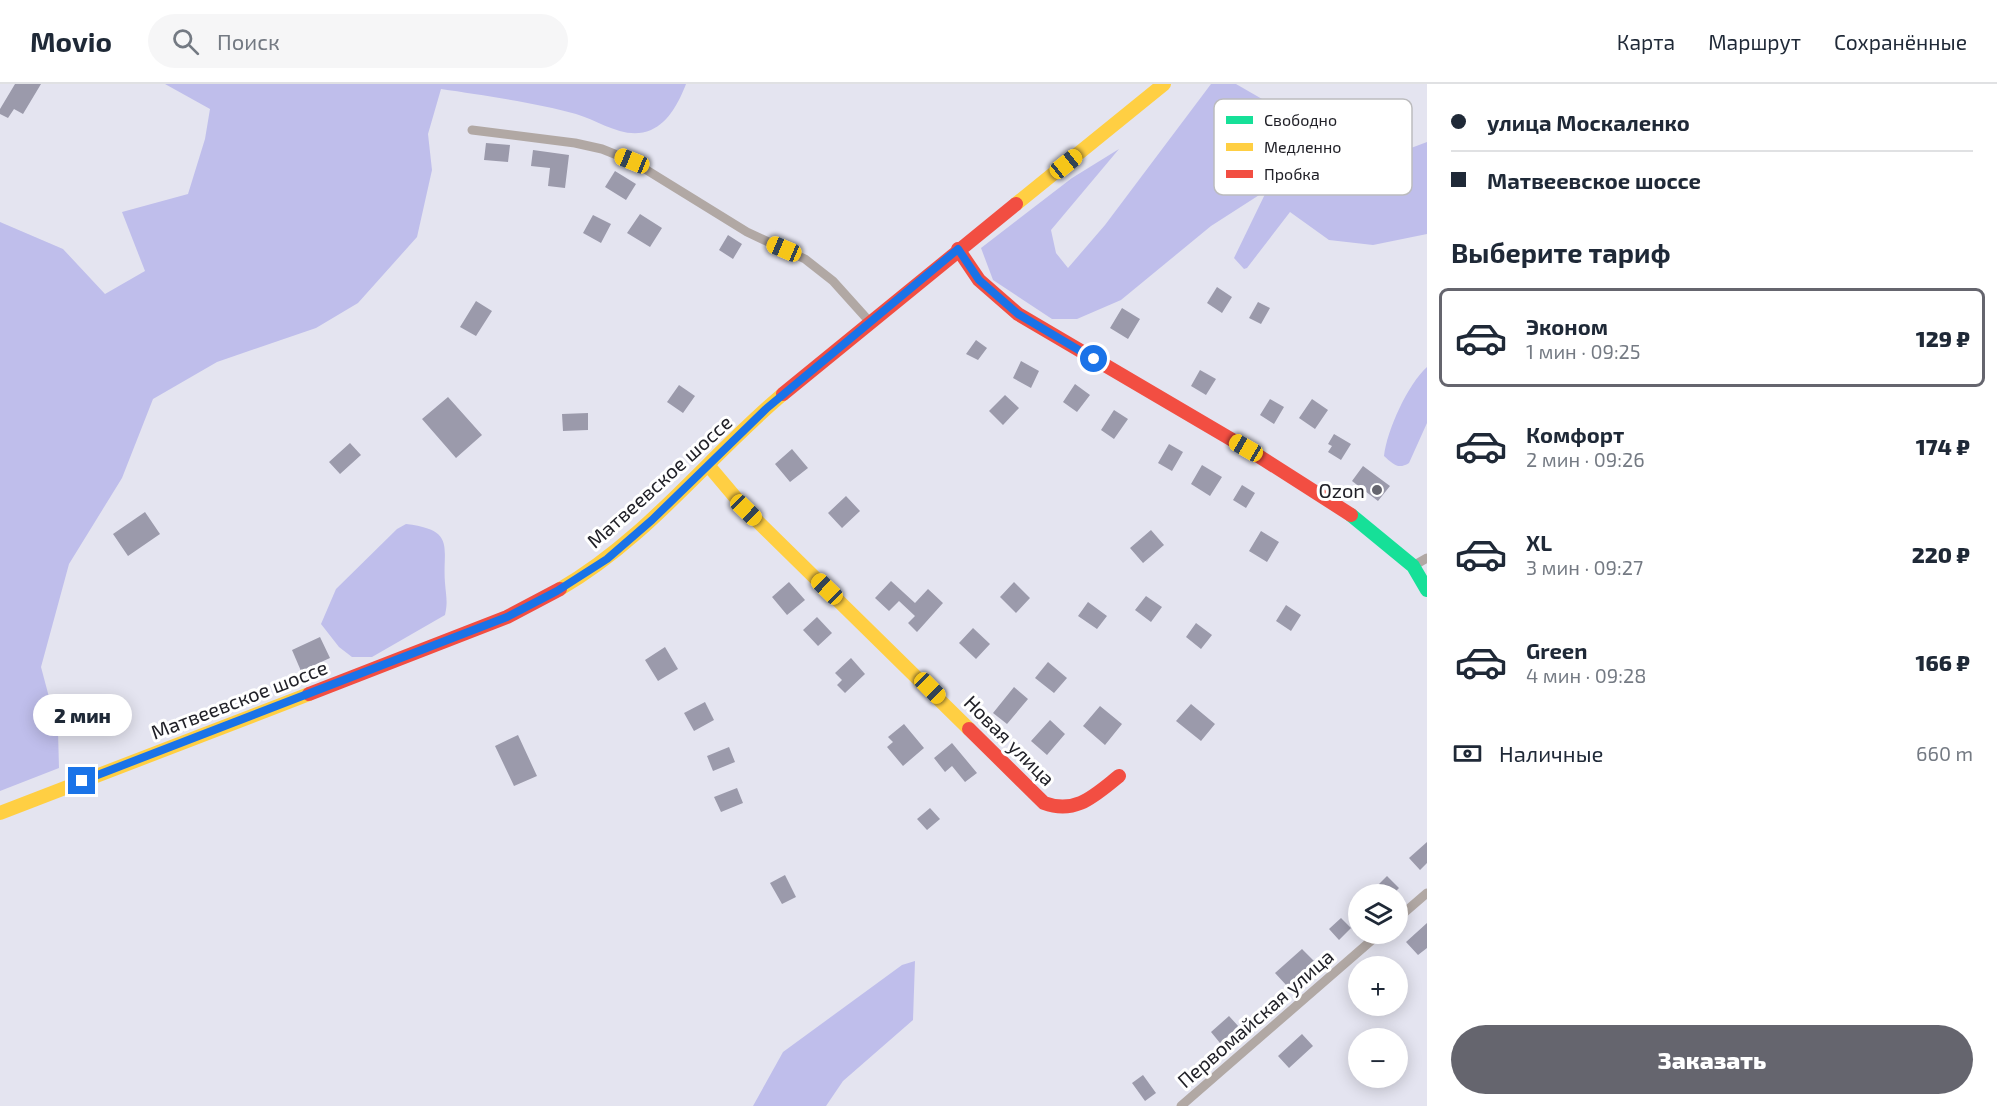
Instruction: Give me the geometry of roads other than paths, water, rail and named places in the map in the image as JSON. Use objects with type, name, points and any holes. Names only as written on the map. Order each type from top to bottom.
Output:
[{"type":"main road","name":"Матвеевское шоссе","points":[[0,813],[507,617],[557,591],[607,559],[652,520],[767,408],[869,321],[1164,84]]},
{"type":"main road","points":[[958,249],[979,280],[1018,314],[1314,490],[1363,522],[1413,566],[1427,590]]},
{"type":"main road","name":"Новая улица","points":[[708,465],[746,510],[1044,803],[1055,808],[1067,809],[1082,805],[1119,776]]},
{"type":"street","points":[[472,130],[575,143],[602,149],[632,161],[747,232],[806,259],[833,282],[869,321]]},
{"type":"street","points":[[1413,566],[1427,558]]},
{"type":"street","points":[[1408,909],[1427,893]]},
{"type":"street","name":"Первомайская улица","points":[[1181,1106],[1367,944]]},
{"type":"place","name":"Ozon","points":[[1377,490]]}]
